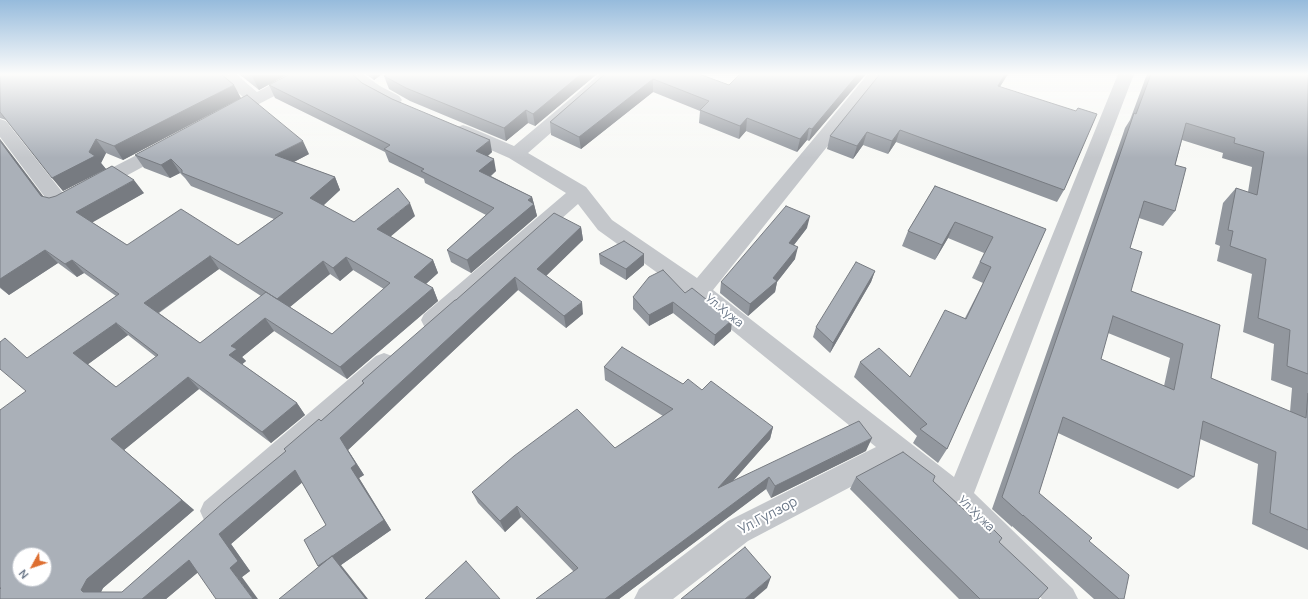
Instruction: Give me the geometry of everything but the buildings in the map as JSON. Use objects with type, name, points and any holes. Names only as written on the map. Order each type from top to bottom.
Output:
[{"type":"street","points":[[213,121],[249,102]]},
{"type":"street","points":[[402,102],[410,109]]},
{"type":"street","points":[[516,154],[577,102]]},
{"type":"street","points":[[699,291],[854,102]]},
{"type":"street","points":[[960,497],[1115,102]]},
{"type":"street","name":"Ул.Хужа","points":[[445,124],[516,154],[579,192],[604,225],[699,291],[897,449],[960,497],[1063,599]]},
{"type":"street","points":[[0,125],[60,203],[178,140]]},
{"type":"street","points":[[416,334],[579,192]]},
{"type":"street","points":[[200,524],[398,350]]},
{"type":"street","name":"Ул.Гулзор","points":[[649,599],[738,532],[897,449]]}]
